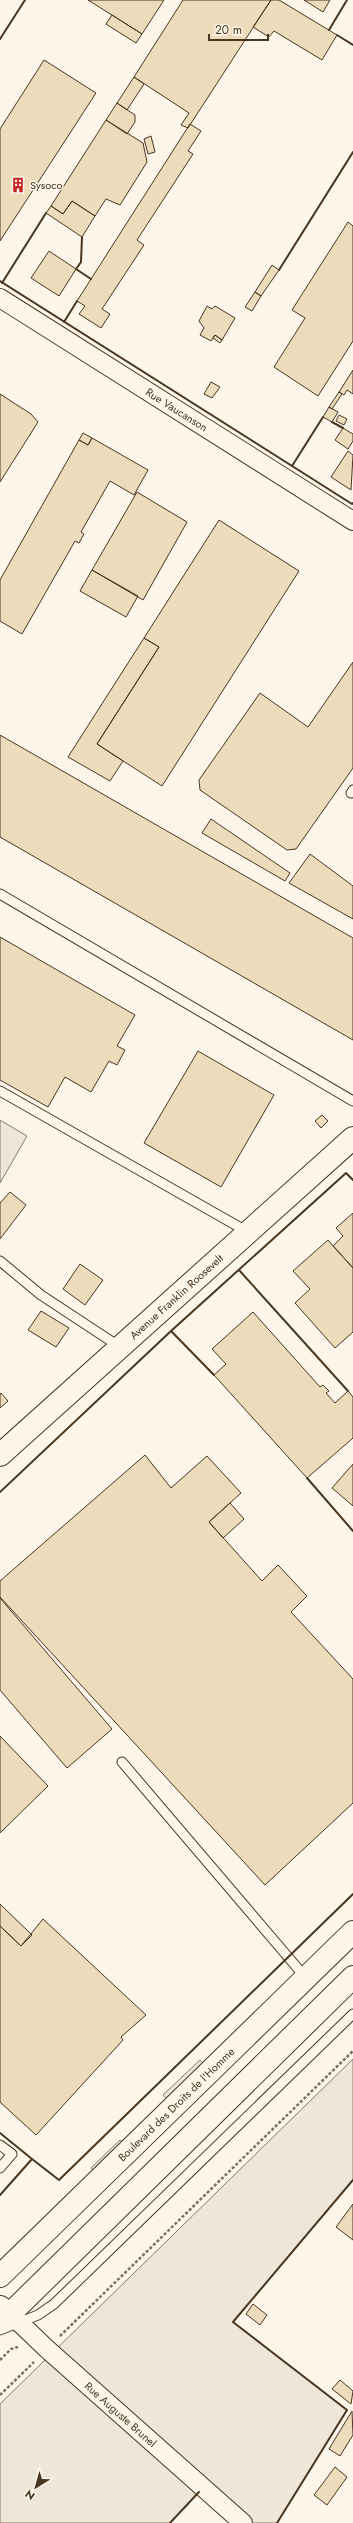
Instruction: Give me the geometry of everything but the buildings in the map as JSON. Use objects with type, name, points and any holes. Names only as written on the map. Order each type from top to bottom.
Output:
[{"type":"main road","name":"Avenue Franklin Roosevelt","points":[[0,1455],[353,1138]]},
{"type":"main road","name":"Boulevard des Droits de l'Homme","points":[[0,2276],[353,1932]]},
{"type":"main road","points":[[6,2317],[353,1977]]},
{"type":"street","name":"Rue Vaucanson","points":[[0,298],[352,518]]},
{"type":"street","name":"Rue Auguste Brunel","points":[[6,2317],[50,2346],[242,2523]]},
{"type":"lane","points":[[0,894],[353,1101]]},
{"type":"lane","points":[[0,1091],[248,1232]]},
{"type":"lane","points":[[0,1261],[41,1295],[120,1347]]},
{"type":"lane","points":[[122,1762],[306,1978]]},
{"type":"lane","points":[[6,2317],[38,2315],[54,2304],[353,2014]]},
{"type":"lane","points":[[0,2145],[12,2154],[0,2168]]},
{"type":"path","points":[[0,2395],[353,2051]]},
{"type":"shaded area","points":[[0,1120],[27,1136],[0,1183]]},
{"type":"shaded area","points":[[353,2059],[353,2180],[233,2322],[347,2410],[277,2523],[246,2523],[204,2487],[170,2523],[0,2523],[0,2404]]},
{"type":"shaded area","points":[[200,2060],[205,2065],[168,2100],[163,2095]]},
{"type":"shaded area","points":[[120,2140],[124,2143],[95,2172],[91,2168]]},
{"type":"wall","points":[[0,39],[25,0]]},
{"type":"wall","points":[[329,30],[347,0]]},
{"type":"wall","points":[[337,35],[353,45]]},
{"type":"wall","points":[[279,270],[353,152]]},
{"type":"wall","points":[[2,283],[46,213]]},
{"type":"wall","points":[[82,237],[81,262],[76,269],[91,279]]},
{"type":"wall","points":[[0,281],[352,504],[353,503]]},
{"type":"wall","points":[[64,322],[77,301]]},
{"type":"wall","points":[[292,466],[323,417]]},
{"type":"wall","points":[[332,422],[343,428]]},
{"type":"wall","points":[[0,1492],[171,1331],[346,1173],[353,1180]]},
{"type":"wall","points":[[239,1270],[348,1391]]},
{"type":"wall","points":[[171,1331],[214,1375]]},
{"type":"wall","points":[[307,1478],[353,1531]]},
{"type":"wall","points":[[32,2159],[59,2180],[353,1894]]},
{"type":"wall","points":[[0,2133],[32,2159],[0,2195]]},
{"type":"wall","points":[[277,2523],[347,2410],[233,2322],[353,2180]]},
{"type":"wall","points":[[170,2523],[199,2492]]},
{"type":"place","name":"Sysoco","points":[[18,185]]}]
